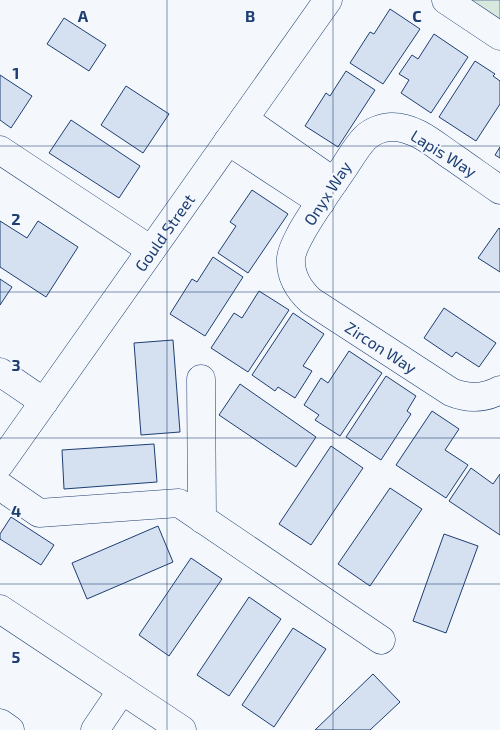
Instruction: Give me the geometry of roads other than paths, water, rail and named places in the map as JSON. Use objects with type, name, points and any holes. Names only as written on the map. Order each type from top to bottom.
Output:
[{"type":"street","name":"Gould Street","points":[[0,464],[328,0]]},
{"type":"street","points":[[446,0],[500,36]]},
{"type":"street","points":[[244,119],[328,192]]},
{"type":"street","name":"Onyx Way","points":[[292,272],[293,249],[328,192],[364,138],[384,127]]},
{"type":"street","name":"Lapis Way","points":[[384,127],[404,128],[422,136],[500,190]]},
{"type":"street","points":[[228,141],[328,192]]},
{"type":"street","points":[[0,150],[151,250]]},
{"type":"street","name":"Zircon Way","points":[[292,272],[299,287],[311,301],[451,392],[468,397],[494,393]]},
{"type":"street","points":[[0,372],[44,402]]},
{"type":"street","points":[[201,379],[202,519]]},
{"type":"street","points":[[0,486],[39,513],[179,503],[381,640]]},
{"type":"street","points":[[0,609],[182,730]]},
{"type":"street","points":[[95,730],[122,690]]},
{"type":"street","points":[[0,724],[10,730]]}]
